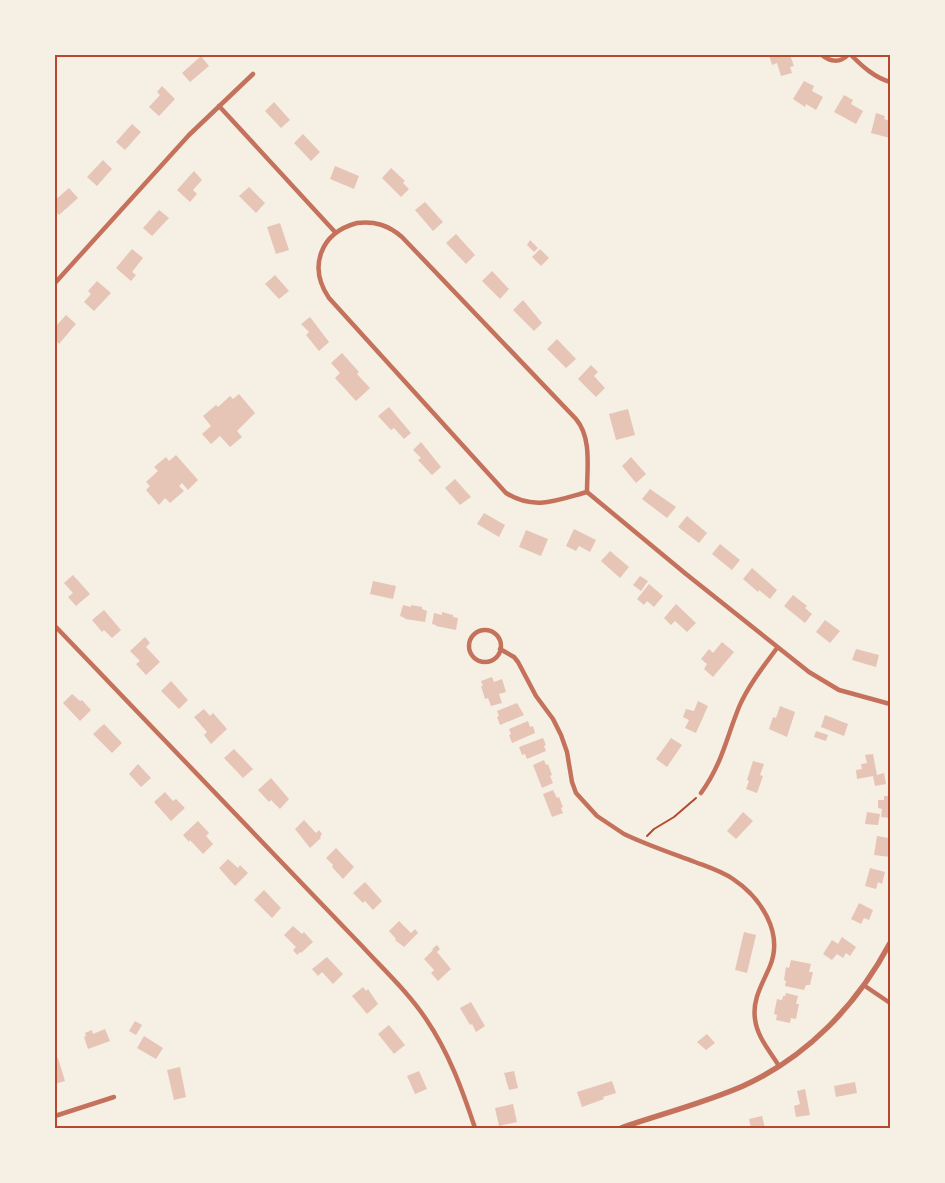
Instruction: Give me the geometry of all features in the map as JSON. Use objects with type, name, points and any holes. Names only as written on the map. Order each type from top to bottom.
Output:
[{"type":"street","points":[[822,55],[828,60],[834,61],[850,55],[865,69],[890,82]]},
{"type":"street","points":[[55,283],[179,145],[253,74]]},
{"type":"street","points":[[219,106],[335,232]]},
{"type":"street","points":[[373,222],[390,228],[402,237],[580,425],[585,438],[587,492],[557,501],[535,503],[521,501],[506,493],[326,294],[320,280],[320,261],[324,246],[335,232],[357,223],[373,222]]},
{"type":"street","points":[[587,492],[808,672],[839,690],[890,704]]},
{"type":"street","points":[[55,626],[406,993],[426,1019],[449,1059],[475,1128]]},
{"type":"street","points":[[487,630],[496,635],[500,649],[496,658],[484,662],[472,656],[469,650],[469,643],[471,637],[476,632],[487,630]]},
{"type":"street","points":[[702,793],[719,764],[742,701],[758,674],[777,648]]},
{"type":"street","points":[[500,649],[514,657],[518,662],[536,696],[558,727],[565,743],[572,782],[579,796],[597,816],[612,827],[643,843],[714,869],[729,877],[746,889],[766,915],[774,932],[774,949],[771,965],[757,998],[755,1020],[760,1037],[780,1066]]},
{"type":"street","points":[[621,1128],[742,1086],[780,1066],[799,1053],[822,1033],[864,986],[890,943]]},
{"type":"street","points":[[864,986],[890,1003]]},
{"type":"street","points":[[55,1116],[114,1097]]},
{"type":"path","points":[[643,843],[654,829],[674,817],[702,793]]},
{"type":"building","points":[[769,55],[790,55],[794,66],[790,67],[792,73],[781,76],[777,63],[772,65]]},
{"type":"building","points":[[201,56],[209,66],[190,82],[182,73]]},
{"type":"building","points":[[804,81],[814,86],[812,91],[823,97],[816,110],[806,104],[805,107],[793,99]]},
{"type":"building","points":[[162,86],[175,99],[159,116],[149,107],[160,95],[157,92]]},
{"type":"building","points":[[844,95],[853,100],[851,104],[863,111],[856,124],[834,112]]},
{"type":"building","points":[[274,102],[290,120],[281,128],[265,111]]},
{"type":"building","points":[[876,113],[885,116],[884,119],[890,121],[890,138],[871,133]]},
{"type":"building","points":[[132,124],[141,132],[125,150],[116,142]]},
{"type":"building","points":[[303,134],[320,152],[311,161],[294,143]]},
{"type":"building","points":[[103,160],[112,169],[97,186],[87,177]]},
{"type":"building","points":[[335,166],[359,176],[354,189],[330,179]]},
{"type":"building","points":[[391,168],[405,181],[403,183],[409,189],[401,197],[382,178]]},
{"type":"building","points":[[194,171],[202,180],[193,190],[197,194],[190,202],[177,190]]},
{"type":"building","points":[[249,187],[265,203],[256,213],[239,196]]},
{"type":"building","points":[[69,188],[78,198],[59,215],[55,211],[55,200]]},
{"type":"building","points":[[425,202],[443,222],[433,231],[415,210]]},
{"type":"building","points":[[159,210],[169,218],[152,236],[143,228]]},
{"type":"building","points":[[280,223],[289,250],[276,254],[267,227]]},
{"type":"building","points":[[456,234],[475,255],[466,264],[446,243]]},
{"type":"building","points":[[530,240],[538,248],[534,252],[527,245]]},
{"type":"building","points":[[132,249],[143,258],[132,272],[136,275],[131,281],[116,268]]},
{"type":"building","points":[[540,249],[549,258],[541,266],[532,257]]},
{"type":"building","points":[[492,271],[509,289],[500,299],[482,281]]},
{"type":"building","points":[[275,275],[289,291],[279,299],[265,284]]},
{"type":"building","points":[[97,281],[111,293],[94,311],[84,302],[91,294],[88,291]]},
{"type":"building","points":[[523,300],[542,323],[534,331],[513,310]]},
{"type":"building","points":[[66,315],[76,324],[59,344],[55,340],[55,327]]},
{"type":"building","points":[[310,317],[329,342],[319,351],[306,335],[309,332],[301,324]]},
{"type":"building","points":[[557,339],[576,359],[566,368],[547,349]]},
{"type":"building","points":[[342,353],[370,388],[356,401],[335,378],[340,373],[331,363]]},
{"type":"building","points":[[591,365],[598,372],[594,376],[605,388],[596,397],[578,379]]},
{"type":"building","points":[[239,394],[255,413],[237,431],[242,437],[230,447],[220,436],[211,444],[202,434],[211,426],[203,416],[216,405],[218,407],[230,396],[233,399]]},
{"type":"building","points":[[389,407],[411,433],[404,439],[394,428],[391,430],[378,416]]},
{"type":"building","points":[[628,409],[635,435],[616,440],[609,414]]},
{"type":"building","points":[[421,442],[441,467],[432,475],[418,460],[421,458],[413,450]]},
{"type":"building","points":[[176,455],[198,480],[188,490],[182,483],[179,486],[184,491],[170,503],[165,498],[159,505],[146,490],[150,486],[146,482],[158,471],[154,467],[166,457],[169,461]]},
{"type":"building","points":[[631,457],[646,474],[636,483],[622,466]]},
{"type":"building","points":[[455,479],[471,497],[460,505],[445,488]]},
{"type":"building","points":[[650,489],[676,507],[667,518],[642,499]]},
{"type":"building","points":[[484,513],[505,525],[499,537],[477,524]]},
{"type":"building","points":[[687,516],[707,533],[699,543],[678,527]]},
{"type":"building","points":[[574,529],[596,540],[590,552],[579,546],[576,551],[566,546]]},
{"type":"building","points":[[526,530],[548,539],[541,556],[519,547]]},
{"type":"building","points":[[720,544],[740,560],[732,570],[712,554]]},
{"type":"building","points":[[610,551],[629,567],[620,578],[601,561]]},
{"type":"building","points":[[752,568],[777,590],[770,599],[759,590],[758,592],[743,579]]},
{"type":"building","points":[[73,575],[90,594],[76,606],[68,597],[73,593],[64,583]]},
{"type":"building","points":[[640,576],[648,581],[641,591],[633,585]]},
{"type":"building","points":[[373,581],[396,586],[393,599],[370,594]]},
{"type":"building","points":[[649,584],[663,596],[654,607],[647,601],[644,605],[637,599]]},
{"type":"building","points":[[793,595],[807,606],[805,608],[812,614],[805,623],[784,606]]},
{"type":"building","points":[[676,604],[696,623],[687,632],[675,621],[671,625],[664,618]]},
{"type":"building","points":[[403,605],[422,607],[422,609],[427,611],[425,622],[405,619],[400,616]]},
{"type":"building","points":[[104,610],[121,630],[112,638],[104,630],[102,632],[92,620]]},
{"type":"building","points":[[442,612],[458,618],[456,630],[432,624],[434,613],[442,615]]},
{"type":"building","points":[[825,620],[840,631],[830,643],[816,632]]},
{"type":"building","points":[[145,637],[150,643],[146,647],[160,662],[146,675],[136,664],[140,661],[130,651]]},
{"type":"building","points":[[722,642],[734,652],[713,677],[704,669],[707,664],[701,659],[709,649],[713,653]]},
{"type":"building","points":[[856,649],[879,655],[876,667],[852,660]]},
{"type":"building","points":[[492,677],[494,682],[502,679],[506,692],[499,694],[502,703],[491,706],[488,698],[485,699],[481,681]]},
{"type":"building","points":[[171,681],[188,700],[179,709],[161,691]]},
{"type":"building","points":[[72,694],[80,701],[82,700],[91,710],[80,721],[63,703]]},
{"type":"building","points":[[698,701],[708,706],[696,733],[685,728],[689,720],[683,717],[686,709],[694,711]]},
{"type":"building","points":[[517,703],[524,715],[500,725],[497,711]]},
{"type":"building","points":[[780,706],[795,712],[787,737],[769,729],[773,717],[776,718]]},
{"type":"building","points":[[204,709],[210,716],[213,713],[227,729],[211,744],[204,735],[207,732],[194,717]]},
{"type":"building","points":[[825,715],[848,724],[844,736],[821,727]]},
{"type":"building","points":[[528,721],[530,727],[533,726],[535,733],[512,743],[509,729]]},
{"type":"building","points":[[104,724],[122,743],[112,753],[93,734]]},
{"type":"building","points":[[816,731],[828,735],[826,741],[814,737]]},
{"type":"building","points":[[543,738],[546,751],[527,759],[525,754],[522,755],[519,747]]},
{"type":"building","points":[[671,738],[682,745],[667,767],[656,759]]},
{"type":"building","points":[[234,749],[253,769],[243,778],[224,758]]},
{"type":"building","points":[[873,754],[877,775],[884,773],[886,784],[875,786],[873,776],[857,779],[856,770],[862,769],[861,764],[867,763],[865,755]]},
{"type":"building","points":[[544,760],[546,765],[548,764],[553,783],[542,788],[533,765]]},
{"type":"building","points":[[753,761],[764,764],[760,775],[763,776],[757,793],[746,789]]},
{"type":"building","points":[[138,764],[151,778],[141,787],[129,774]]},
{"type":"building","points":[[271,778],[289,799],[280,809],[271,800],[269,802],[258,790]]},
{"type":"building","points":[[553,790],[557,798],[559,797],[563,813],[552,817],[543,794]]},
{"type":"building","points":[[165,792],[173,801],[176,799],[185,808],[171,821],[154,802]]},
{"type":"building","points":[[884,796],[890,796],[890,818],[881,817],[882,809],[878,808],[878,800],[884,800]]},
{"type":"building","points":[[743,812],[753,821],[736,839],[727,831]]},
{"type":"building","points":[[867,812],[880,814],[878,825],[865,824]]},
{"type":"building","points":[[304,820],[316,833],[319,830],[322,834],[321,838],[310,848],[295,829]]},
{"type":"building","points":[[198,821],[209,833],[206,836],[213,844],[203,854],[183,835]]},
{"type":"building","points":[[877,836],[889,838],[890,857],[874,855]]},
{"type":"building","points":[[336,848],[354,867],[343,879],[326,858]]},
{"type":"building","points":[[228,859],[238,868],[240,865],[248,873],[235,886],[219,868]]},
{"type":"building","points":[[870,868],[885,872],[882,884],[878,882],[876,889],[865,886]]},
{"type":"building","points":[[365,882],[382,901],[373,910],[365,901],[363,903],[353,893]]},
{"type":"building","points":[[264,890],[281,908],[272,918],[254,900]]},
{"type":"building","points":[[859,903],[873,910],[869,920],[864,918],[861,924],[851,919]]},
{"type":"building","points":[[399,921],[411,933],[415,929],[418,933],[404,947],[395,940],[389,931]]},
{"type":"building","points":[[293,926],[302,934],[304,932],[313,942],[297,955],[293,950],[296,947],[284,935]]},
{"type":"building","points":[[744,932],[756,935],[747,973],[735,970]]},
{"type":"building","points":[[842,937],[856,947],[850,956],[846,953],[843,958],[837,954],[832,960],[823,954],[832,940],[838,944]]},
{"type":"building","points":[[437,945],[440,949],[437,952],[451,969],[438,981],[431,973],[434,970],[424,959]]},
{"type":"building","points":[[327,957],[343,974],[333,984],[322,972],[318,976],[312,969]]},
{"type":"building","points":[[791,960],[811,964],[809,972],[813,972],[810,985],[806,985],[804,990],[785,986],[786,967],[789,968]]},
{"type":"building","points":[[363,987],[366,991],[368,989],[378,1004],[367,1014],[352,996]]},
{"type":"building","points":[[786,993],[798,996],[796,1004],[799,1004],[796,1019],[791,1018],[790,1023],[776,1020],[777,1015],[774,1014],[777,999],[782,1000]]},
{"type":"building","points":[[471,1002],[485,1026],[476,1032],[460,1008]]},
{"type":"building","points":[[135,1021],[142,1025],[136,1035],[129,1031]]},
{"type":"building","points":[[389,1025],[405,1045],[394,1054],[378,1034]]},
{"type":"building","points":[[105,1029],[110,1041],[88,1049],[84,1037],[86,1036],[85,1033],[92,1030],[93,1034]]},
{"type":"building","points":[[707,1034],[715,1043],[706,1050],[697,1042]]},
{"type":"building","points":[[144,1036],[163,1048],[156,1059],[137,1048]]},
{"type":"building","points":[[58,1058],[65,1081],[55,1084],[55,1059]]},
{"type":"building","points":[[180,1067],[186,1097],[174,1100],[167,1070]]},
{"type":"building","points":[[419,1071],[427,1089],[415,1094],[407,1076]]},
{"type":"building","points":[[514,1071],[518,1088],[509,1090],[504,1073]]},
{"type":"building","points":[[612,1081],[616,1093],[582,1107],[577,1092]]},
{"type":"building","points":[[855,1082],[857,1093],[836,1097],[834,1086]]},
{"type":"building","points":[[805,1089],[810,1115],[796,1117],[794,1106],[800,1104],[797,1091]]},
{"type":"building","points":[[513,1104],[517,1122],[499,1126],[495,1108]]},
{"type":"building","points":[[762,1116],[765,1128],[751,1128],[749,1119]]}]
